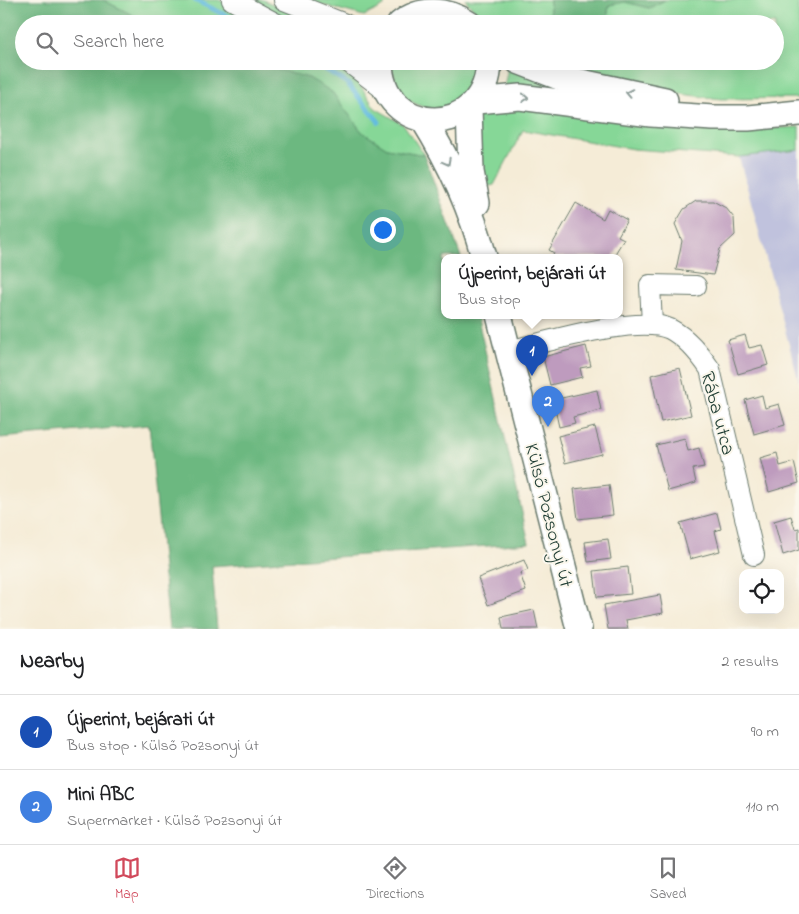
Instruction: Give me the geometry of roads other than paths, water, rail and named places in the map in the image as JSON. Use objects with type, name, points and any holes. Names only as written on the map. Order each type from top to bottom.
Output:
[{"type":"main road","points":[[452,0],[463,15]]},
{"type":"main road","points":[[416,15],[431,11],[454,15]]},
{"type":"main road","points":[[381,70],[382,81],[391,99],[405,112],[423,120],[442,120],[461,114],[472,104],[486,82],[488,70]]},
{"type":"main road","points":[[541,70],[562,78],[662,100],[696,105],[799,112]]},
{"type":"main road","points":[[472,104],[520,97],[651,114],[713,118],[755,117],[799,112]]},
{"type":"main road","points":[[472,104],[471,172],[485,254]]},
{"type":"main road","points":[[423,120],[452,171],[471,212],[484,254]]},
{"type":"main road","name":"Külső Pozsonyi út","points":[[500,319],[579,629]]},
{"type":"street","points":[[232,0],[260,15]]},
{"type":"street","points":[[284,0],[319,15]]},
{"type":"street","points":[[359,70],[386,90]]},
{"type":"street","points":[[652,324],[650,286],[696,286]]},
{"type":"street","name":"Rába utca","points":[[508,351],[606,328],[652,324],[670,329],[696,349],[710,369],[754,555]]},
{"type":"waterway","points":[[195,0],[225,15]]},
{"type":"waterway","points":[[326,70],[347,83],[379,122]]},
{"type":"place","name":"Újperint, bejárati út","points":[[532,376]]},
{"type":"place","name":"Mini ABC","points":[[548,427]]}]
